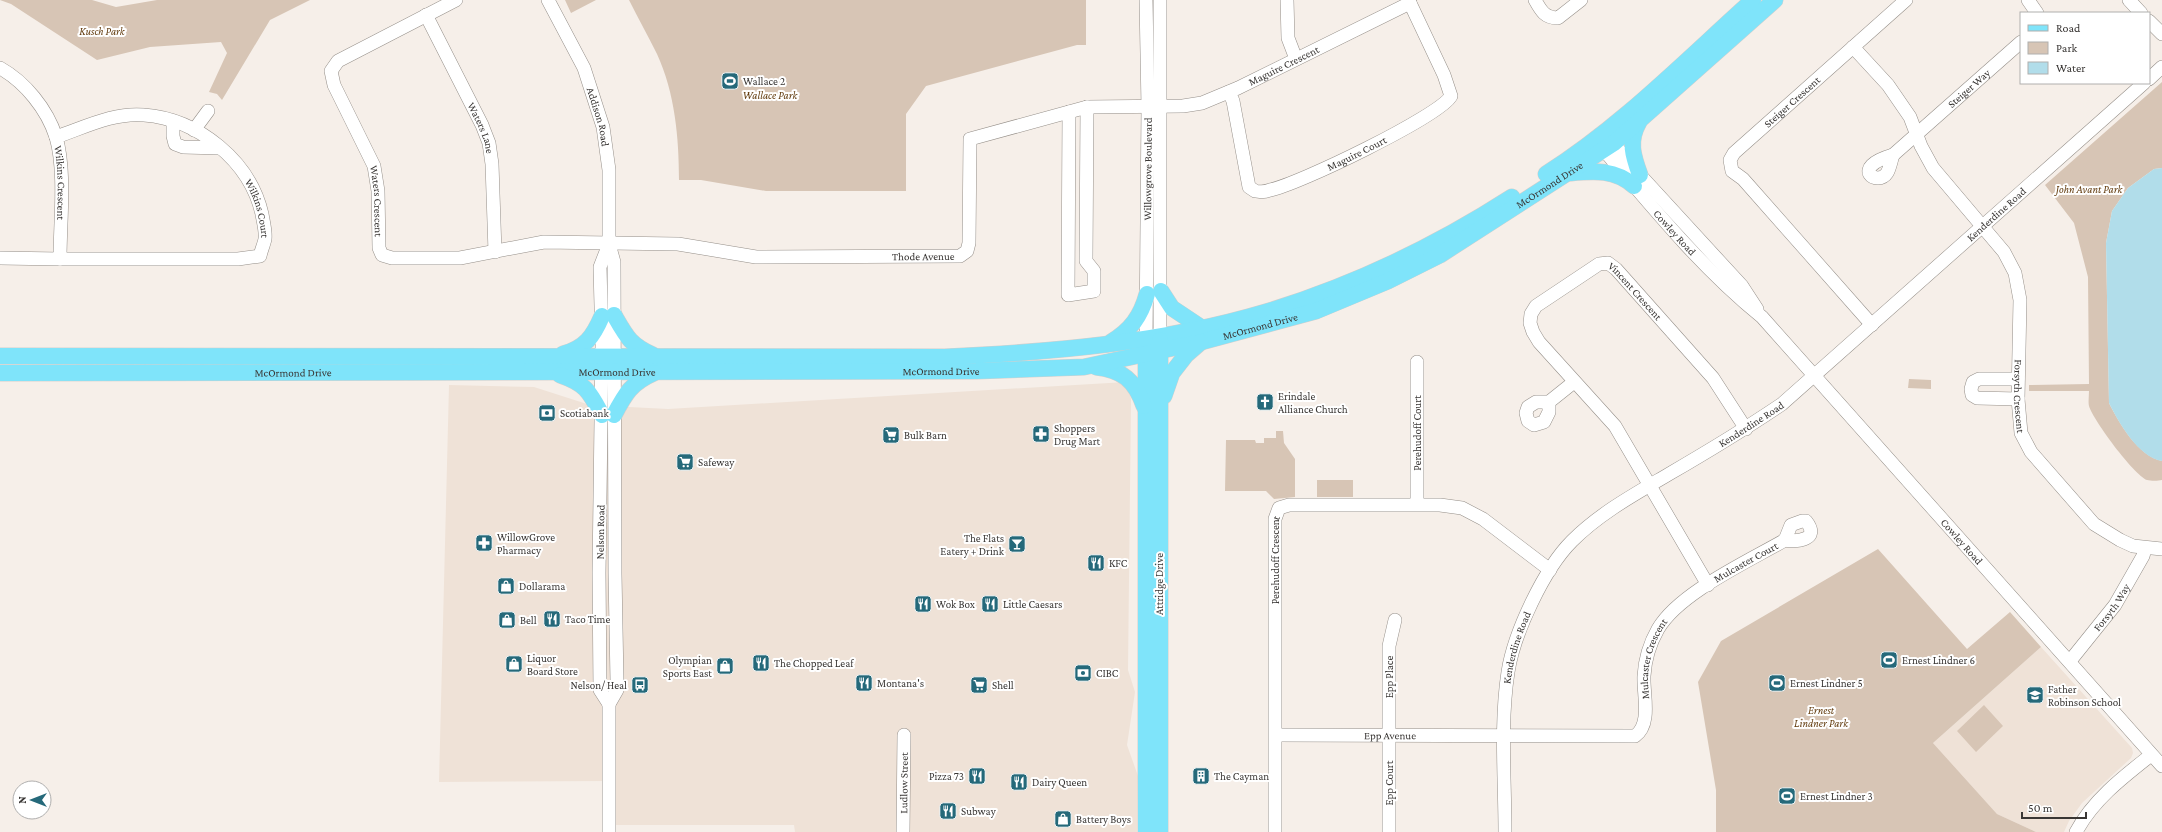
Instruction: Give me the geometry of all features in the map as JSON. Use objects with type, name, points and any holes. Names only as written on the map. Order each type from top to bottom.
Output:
[{"type":"main road","name":"McOrmond Drive","points":[[657,364],[855,371],[976,371],[1084,367],[1153,344],[1316,311],[1388,281],[1440,255],[1569,173],[1753,0]]},
{"type":"main road","name":"McOrmond Drive","points":[[1202,335],[1264,312],[1312,297],[1382,267],[1432,243],[1499,205],[1563,164],[1640,119],[1775,0]]},
{"type":"main road","points":[[1569,173],[1605,171],[1637,181],[1633,133],[1640,119]]},
{"type":"main road","points":[[1108,344],[1124,335],[1137,320],[1154,293],[1202,335],[1172,373],[1167,392],[1160,402]]},
{"type":"main road","points":[[608,316],[638,349],[657,364],[634,384],[608,415],[578,381],[551,365],[581,348],[608,316]]},
{"type":"main road","name":"McOrmond Drive","points":[[0,372],[657,364],[1026,354],[1108,344],[1153,344]]},
{"type":"main road","name":"Attridge Drive","points":[[1153,344],[1160,402],[1160,832]]},
{"type":"main road","name":"Attridge Drive","points":[[1146,832],[1146,413],[1153,344]]},
{"type":"main road","name":"McOrmond Drive","points":[[0,356],[551,365]]},
{"type":"main road","points":[[855,371],[878,357]]},
{"type":"main road","points":[[1084,367],[1097,367],[1116,370],[1129,379],[1140,396],[1146,413]]},
{"type":"street","name":"Waters Crescent","points":[[456,0],[338,61],[331,72],[334,85],[374,166],[378,191],[379,248],[382,255],[392,258],[460,258],[544,242],[609,244]]},
{"type":"street","name":"Addison Road","points":[[548,0],[584,68],[600,114],[607,146],[609,170],[609,244],[600,267],[608,316],[608,364]]},
{"type":"street","name":"Willowgrove Boulevard","points":[[1146,0],[1154,107]]},
{"type":"street","name":"Willowgrove Boulevard","points":[[1153,344],[1154,107],[1160,0]]},
{"type":"street","points":[[1286,0],[1288,38],[1296,59]]},
{"type":"street","points":[[1535,0],[1543,13],[1550,18],[1558,18],[1581,0]]},
{"type":"street","points":[[1906,0],[1854,47],[1888,85],[1910,117],[1916,135],[1933,168],[1942,181],[1983,226]]},
{"type":"street","points":[[2028,0],[2036,12]]},
{"type":"street","points":[[2129,0],[2141,12]]},
{"type":"street","name":"Maguire Crescent","points":[[1154,107],[1183,106],[1202,103],[1229,92],[1409,2]]},
{"type":"street","name":"Maguire Court","points":[[1229,92],[1249,186],[1255,191],[1272,190],[1347,158],[1429,114],[1449,100],[1451,96],[1444,75],[1409,2]]},
{"type":"street","name":"Waters Lane","points":[[426,15],[482,125],[489,143],[492,164],[495,252]]},
{"type":"street","points":[[2150,22],[2162,34]]},
{"type":"street","name":"Steiger Way","points":[[1893,155],[2020,43]]},
{"type":"street","name":"Steiger Crescent","points":[[1854,47],[1734,153],[1730,160],[1732,171],[1743,179],[1872,325]]},
{"type":"street","points":[[2150,78],[2162,67]]},
{"type":"street","name":"Wilkins Crescent","points":[[0,68],[11,74],[33,95],[56,137],[60,170],[60,259]]},
{"type":"street","name":"Kenderdine Road","points":[[1505,832],[1504,735],[1508,671],[1528,610],[1550,570],[1572,541],[1607,512],[1746,429],[1782,404],[2143,84]]},
{"type":"street","name":"Thode Avenue","points":[[609,244],[678,244],[756,257],[960,256],[967,251],[969,243],[970,139],[1087,107],[1154,107]]},
{"type":"street","points":[[1069,112],[1068,295],[1094,291],[1094,271],[1086,261],[1087,107]]},
{"type":"street","points":[[194,130],[208,111]]},
{"type":"street","name":"Wilkins Court","points":[[56,137],[118,116],[143,115],[173,121],[194,130],[232,157],[248,177],[258,197],[265,238],[260,256],[238,260],[60,259]]},
{"type":"street","points":[[173,121],[173,136],[175,144],[183,147],[220,148]]},
{"type":"street","name":"Cowley Road","points":[[1604,141],[1637,181],[1742,286],[1762,317],[2162,766]]},
{"type":"street","name":"Forsyth Crescent","points":[[1983,226],[2004,252],[2016,273],[2020,300],[2018,399],[2022,433],[2031,452],[2094,524],[2120,540],[2145,549],[2162,549]]},
{"type":"street","points":[[0,258],[60,259]]},
{"type":"street","name":"Vincent Crescent","points":[[1651,485],[1614,426],[1574,382],[1533,332],[1530,323],[1531,314],[1536,306],[1598,264],[1608,263],[1616,269],[1713,378],[1746,429]]},
{"type":"street","name":"Perehudoff Court","points":[[1417,362],[1417,504]]},
{"type":"street","name":"Nelson Road","points":[[608,364],[608,415],[617,690],[609,704],[609,832]]},
{"type":"street","points":[[2018,379],[1979,379],[1973,382],[1971,389],[1972,395],[1977,398],[2018,399]]},
{"type":"street","points":[[1549,402],[1574,382]]},
{"type":"street","points":[[1651,485],[1708,585]]},
{"type":"street","name":"Perehudoff Crescent","points":[[1275,832],[1275,528],[1277,511],[1289,505],[1417,504],[1462,508],[1483,519],[1550,570]]},
{"type":"street","name":"Mulcaster Court","points":[[1708,585],[1784,540]]},
{"type":"street","name":"Forsyth Way","points":[[2070,661],[2115,605],[2143,556],[2145,549]]},
{"type":"street","name":"Mulcaster Crescent","points":[[1504,735],[1635,736],[1641,732],[1645,722],[1644,676],[1650,645],[1666,617],[1686,598],[1708,585]]},
{"type":"street","name":"Epp Place","points":[[1389,735],[1389,646],[1395,620]]},
{"type":"street","name":"Ludlow Street","points":[[903,832],[904,735]]},
{"type":"street","name":"Epp Avenue","points":[[1276,735],[1504,735]]},
{"type":"street","name":"Epp Court","points":[[1389,735],[1389,832]]},
{"type":"street","points":[[2076,832],[2089,811],[2110,789],[2151,754]]},
{"type":"shaded area","points":[[1126,382],[1131,399],[1128,670],[1135,692],[1127,745],[1138,776],[1137,832],[795,832],[794,825],[609,825],[609,781],[439,782],[449,385],[534,387],[590,405],[668,409]]},
{"type":"shaded area","name":"Father Robinson School","points":[[2041,647],[2132,748],[2133,753],[2131,758],[2082,803],[2069,821],[2064,832],[2036,832],[1997,814],[1933,743]]},
{"type":"green space","name":"Kusch Park","points":[[0,0],[92,0],[116,7],[157,0],[310,0],[270,20],[222,100],[217,94],[209,92],[227,53],[221,42],[150,47],[97,60],[11,4]]},
{"type":"green space","points":[[565,0],[596,0],[571,13]]},
{"type":"green space","name":"Wallace Park","points":[[629,0],[1086,0],[1086,45],[1077,45],[926,86],[906,114],[906,191],[766,191],[701,180],[679,180],[677,132],[668,84],[657,54]]},
{"type":"green space","name":"John Avant Park","points":[[2162,82],[2162,168],[2154,169],[2128,188],[2112,211],[2106,243],[2109,403],[2118,420],[2137,446],[2153,458],[2162,461],[2162,480],[2154,481],[2147,480],[2133,468],[2098,423],[2089,406],[2089,391],[2029,391],[2029,385],[2089,384],[2088,277],[2074,223],[2045,185]]},
{"type":"green space","points":[[1909,379],[1931,380],[1931,389],[1908,388]]},
{"type":"green space","points":[[1276,431],[1283,431],[1284,443],[1295,459],[1295,497],[1274,499],[1266,491],[1225,491],[1226,440],[1255,440],[1256,443],[1264,443],[1264,438],[1276,438]]},
{"type":"green space","points":[[1317,480],[1353,480],[1353,497],[1317,497]]},
{"type":"green space","name":"Ernest Lindner Park","points":[[1878,549],[1967,649],[2010,612],[2041,647],[1933,743],[1997,814],[2036,832],[1716,832],[1716,790],[1698,682],[1721,641]]},
{"type":"green space","points":[[1984,705],[2003,726],[1976,752],[1957,731]]},
{"type":"water","points":[[2162,168],[2162,461],[2153,458],[2137,446],[2118,420],[2109,403],[2106,243],[2112,211],[2128,188],[2154,169]]},
{"type":"place","name":"Wallace 2","points":[[730,81]]},
{"type":"place","name":"Erindale Alliance Church","points":[[1265,402]]},
{"type":"place","name":"Scotiabank","points":[[547,413]]},
{"type":"place","name":"Shoppers Drug Mart","points":[[1041,434]]},
{"type":"place","name":"Bulk Barn","points":[[891,435]]},
{"type":"place","name":"Safeway","points":[[685,462]]},
{"type":"place","name":"WillowGrove Pharmacy","points":[[484,543]]},
{"type":"place","name":"The Flats Eatery + Drink","points":[[1017,544]]},
{"type":"place","name":"KFC","points":[[1096,563]]},
{"type":"place","name":"Dollarama","points":[[506,586]]},
{"type":"place","name":"Wok Box","points":[[923,604]]},
{"type":"place","name":"Little Caesars","points":[[990,604]]},
{"type":"place","name":"Taco Time","points":[[552,619]]},
{"type":"place","name":"Bell","points":[[507,620]]},
{"type":"place","name":"Ernest Lindner 6","points":[[1889,660]]},
{"type":"place","name":"The Chopped Leaf","points":[[761,663]]},
{"type":"place","name":"Liquor Board Store","points":[[514,664]]},
{"type":"place","name":"Olympian Sports East","points":[[725,666]]},
{"type":"place","name":"CIBC","points":[[1083,673]]},
{"type":"place","name":"Montana's","points":[[864,683]]},
{"type":"place","name":"Ernest Lindner 5","points":[[1777,683]]},
{"type":"place","name":"Nelson/ Heal","points":[[640,685]]},
{"type":"place","name":"Shell","points":[[979,685]]},
{"type":"place","name":"Father Robinson School","points":[[2035,695]]},
{"type":"place","name":"Pizza 73","points":[[977,776]]},
{"type":"place","name":"The Cayman","points":[[1201,776]]},
{"type":"place","name":"Dairy Queen","points":[[1019,782]]},
{"type":"place","name":"Ernest Lindner 3","points":[[1787,796]]},
{"type":"place","name":"Subway","points":[[948,811]]},
{"type":"place","name":"Battery Boys","points":[[1063,819]]}]
